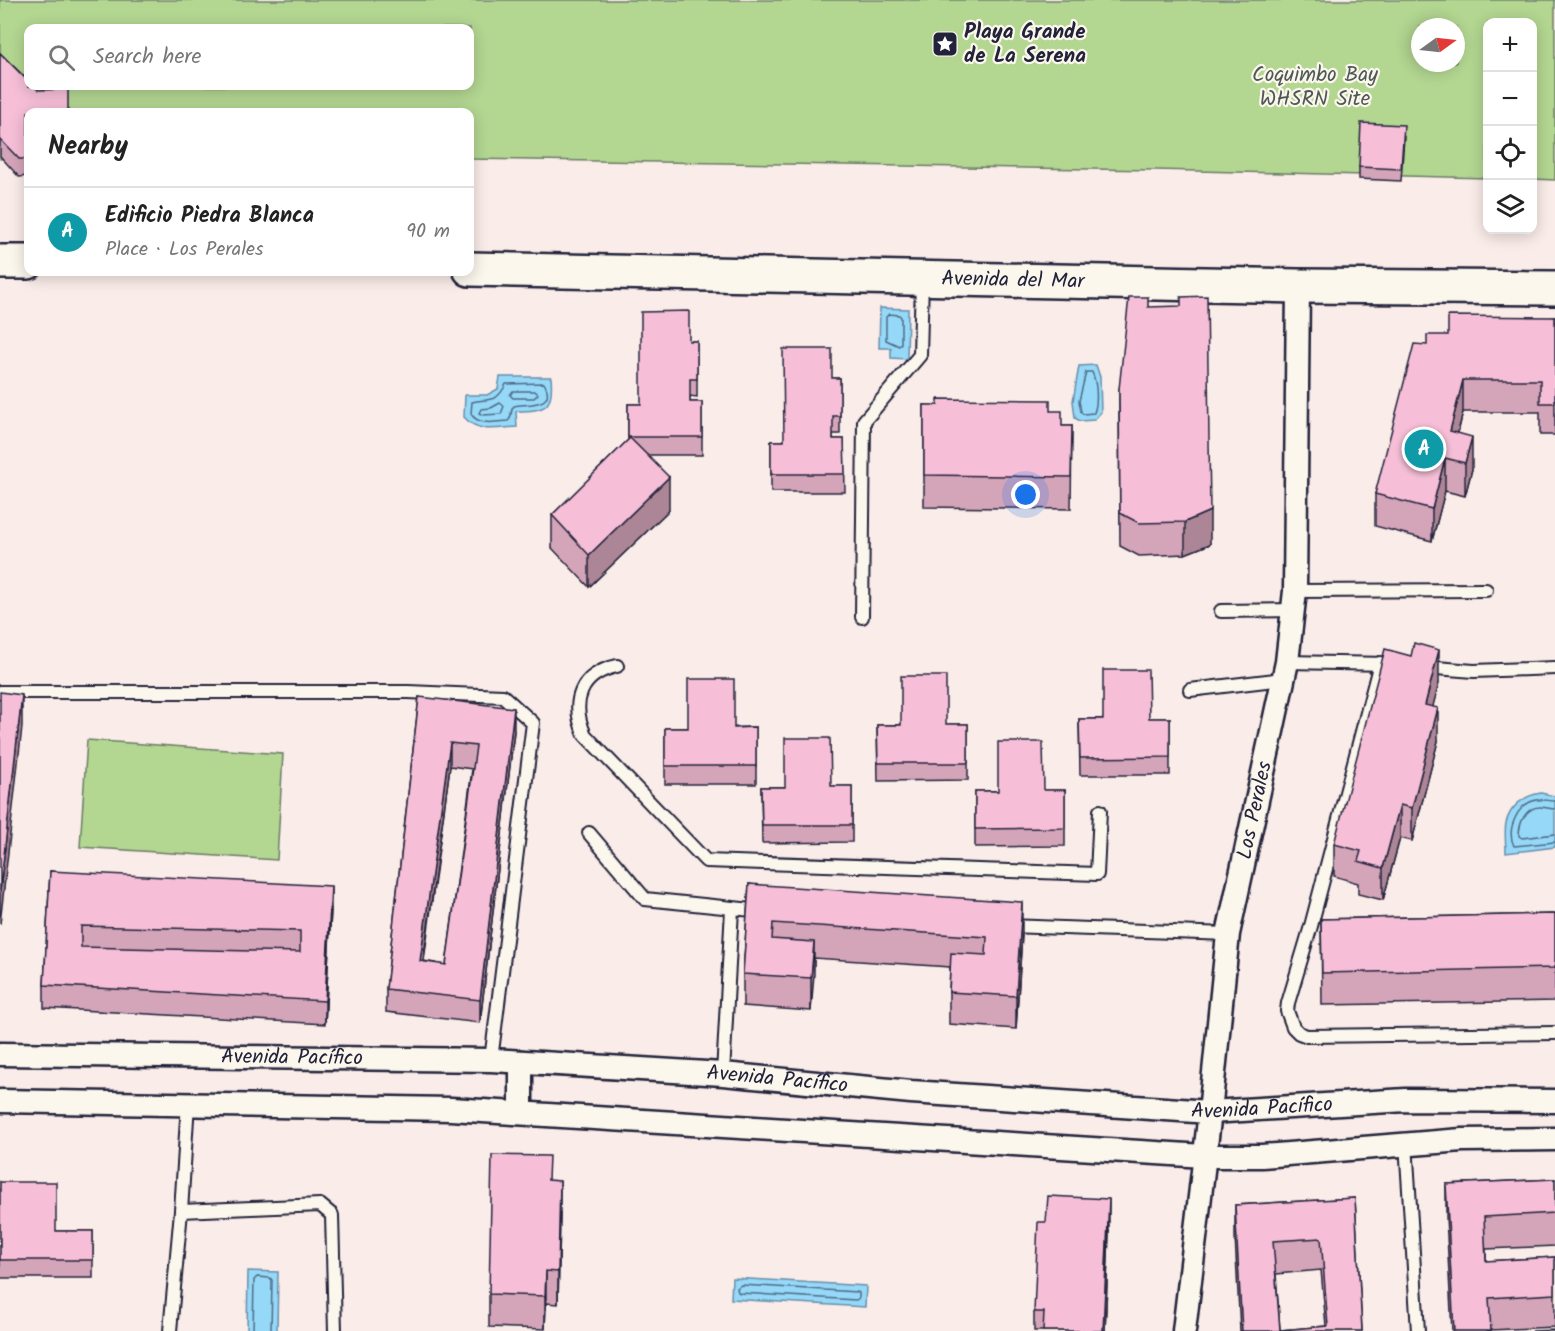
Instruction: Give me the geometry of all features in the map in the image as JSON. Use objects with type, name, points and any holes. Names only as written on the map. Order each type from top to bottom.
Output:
[{"type":"main road","points":[[0,262],[24,262]]},
{"type":"main road","name":"Avenida del Mar","points":[[474,269],[1298,286],[1555,288]]},
{"type":"street","name":"Los Perales","points":[[1184,1331],[1228,934],[1285,670],[1294,601],[1298,286]]},
{"type":"street","name":"Avenida Pacífico","points":[[0,1054],[491,1060],[723,1074],[911,1092],[1210,1112],[1406,1100],[1555,1101]]},
{"type":"street","points":[[521,1062],[521,1112]]},
{"type":"street","points":[[0,1101],[188,1103],[521,1112],[1204,1156],[1263,1156],[1406,1143],[1555,1139]]},
{"type":"lane","points":[[862,617],[864,421],[920,355],[922,277]]},
{"type":"lane","points":[[1221,610],[1294,601],[1486,590]]},
{"type":"lane","points":[[1380,663],[1311,926],[1288,1003],[1288,1020],[1299,1033],[1307,1036],[1555,1033]]},
{"type":"lane","points":[[1190,690],[1285,670],[1380,663],[1474,671],[1555,668]]},
{"type":"lane","points":[[617,666],[599,672],[584,686],[577,711],[585,735],[706,861],[1097,874],[1100,812]]},
{"type":"lane","points":[[0,692],[375,692],[503,696],[533,723],[491,1060]]},
{"type":"lane","points":[[589,833],[645,899],[779,912]]},
{"type":"lane","points":[[723,1074],[732,909]]},
{"type":"lane","points":[[994,926],[1228,934]]},
{"type":"lane","points":[[170,1331],[188,1103]]},
{"type":"lane","points":[[1406,1143],[1418,1331]]},
{"type":"lane","points":[[181,1211],[320,1205],[332,1215],[335,1331]]},
{"type":"green space","name":"Coquimbo Bay WHSRN Site","points":[[0,0],[1555,0],[1555,180],[1537,179],[1537,18],[1483,18],[1483,178],[474,159],[474,108],[24,108],[24,157],[0,159]]},
{"type":"green space","points":[[87,740],[283,754],[277,860],[80,847]]},
{"type":"water","points":[[880,308],[908,309],[907,359],[891,358],[891,348],[879,348]]},
{"type":"water","points":[[1096,365],[1100,377],[1101,412],[1094,420],[1080,421],[1075,418],[1073,401],[1079,366]]},
{"type":"water","points":[[500,377],[551,377],[552,387],[549,401],[546,406],[535,410],[516,411],[517,427],[488,429],[476,426],[464,417],[465,395],[487,395],[498,389]]},
{"type":"water","points":[[1541,793],[1555,796],[1555,847],[1506,853],[1505,826],[1511,811],[1529,796]]},
{"type":"water","points":[[248,1271],[278,1272],[277,1331],[247,1331]]},
{"type":"water","points":[[732,1278],[866,1286],[865,1307],[731,1299]]},
{"type":"building","points":[[0,53],[24,77],[24,90],[68,90],[68,108],[24,108],[24,159],[19,159],[0,139]]},
{"type":"building","points":[[1361,123],[1404,125],[1401,169],[1359,167]]},
{"type":"building","points":[[1207,296],[1210,511],[1185,522],[1139,523],[1120,513],[1119,389],[1129,297],[1148,297],[1148,307],[1181,306],[1181,297]]},
{"type":"building","points":[[689,311],[689,341],[697,341],[697,379],[690,379],[690,402],[702,402],[702,437],[628,437],[628,404],[641,404],[641,312]]},
{"type":"building","points":[[1448,316],[1555,317],[1555,403],[1540,403],[1540,380],[1463,380],[1450,431],[1472,437],[1465,463],[1445,458],[1432,509],[1375,494],[1414,344],[1427,345],[1427,335],[1448,335]]},
{"type":"building","points":[[783,349],[832,349],[832,378],[840,378],[840,416],[833,416],[833,439],[844,439],[845,474],[771,474],[771,441],[784,441]]},
{"type":"building","points":[[938,399],[1050,400],[1050,411],[1062,411],[1062,426],[1072,426],[1071,477],[924,475],[924,405],[938,405]]},
{"type":"building","points":[[630,438],[669,477],[589,555],[552,515]]},
{"type":"building","points":[[1414,643],[1439,650],[1425,705],[1438,708],[1412,808],[1400,805],[1383,868],[1358,861],[1361,851],[1334,844],[1385,649],[1411,656]]},
{"type":"building","points":[[1103,670],[1148,670],[1149,718],[1170,718],[1170,757],[1080,758],[1079,719],[1103,719]]},
{"type":"building","points":[[901,676],[946,676],[946,724],[968,724],[968,763],[878,763],[877,725],[901,725]]},
{"type":"building","points":[[688,679],[734,679],[734,728],[756,727],[756,766],[665,766],[665,728],[688,728]]},
{"type":"building","points":[[0,692],[22,695],[0,891]]},
{"type":"building","points":[[419,697],[514,708],[480,1000],[386,989]],"holes":[[[450,743],[476,746],[446,965],[420,961]]]},
{"type":"building","points":[[785,738],[830,738],[831,786],[852,786],[852,825],[762,825],[761,787],[785,787]]},
{"type":"building","points":[[998,742],[1043,742],[1044,790],[1065,790],[1065,828],[975,829],[975,791],[998,791]]},
{"type":"building","points":[[50,871],[331,886],[325,1001],[44,985]],"holes":[[[81,926],[300,931],[300,952],[81,947]]]},
{"type":"building","points":[[749,884],[1022,902],[1016,996],[949,992],[951,953],[986,955],[987,937],[773,923],[772,939],[814,942],[811,978],[743,974]]},
{"type":"building","points":[[1555,914],[1555,968],[1322,973],[1321,919]]},
{"type":"building","points":[[492,1155],[549,1156],[548,1180],[560,1181],[558,1272],[546,1271],[545,1296],[489,1294]]},
{"type":"building","points":[[1555,1179],[1555,1213],[1484,1217],[1486,1261],[1555,1257],[1555,1294],[1489,1298],[1491,1331],[1454,1331],[1446,1184]]},
{"type":"building","points":[[0,1182],[56,1182],[56,1231],[93,1231],[93,1260],[0,1260]]},
{"type":"building","points":[[1048,1196],[1109,1199],[1103,1331],[1043,1331],[1044,1312],[1034,1312],[1038,1222],[1046,1222]]},
{"type":"building","points":[[1355,1198],[1362,1331],[1242,1331],[1235,1205]],"holes":[[[1321,1238],[1328,1326],[1280,1330],[1273,1241]]]},
{"type":"place","name":"Playa Grande de La Serena","points":[[945,44]]},
{"type":"place","name":"Edificio Piedra Blanca","points":[[1424,449]]}]
